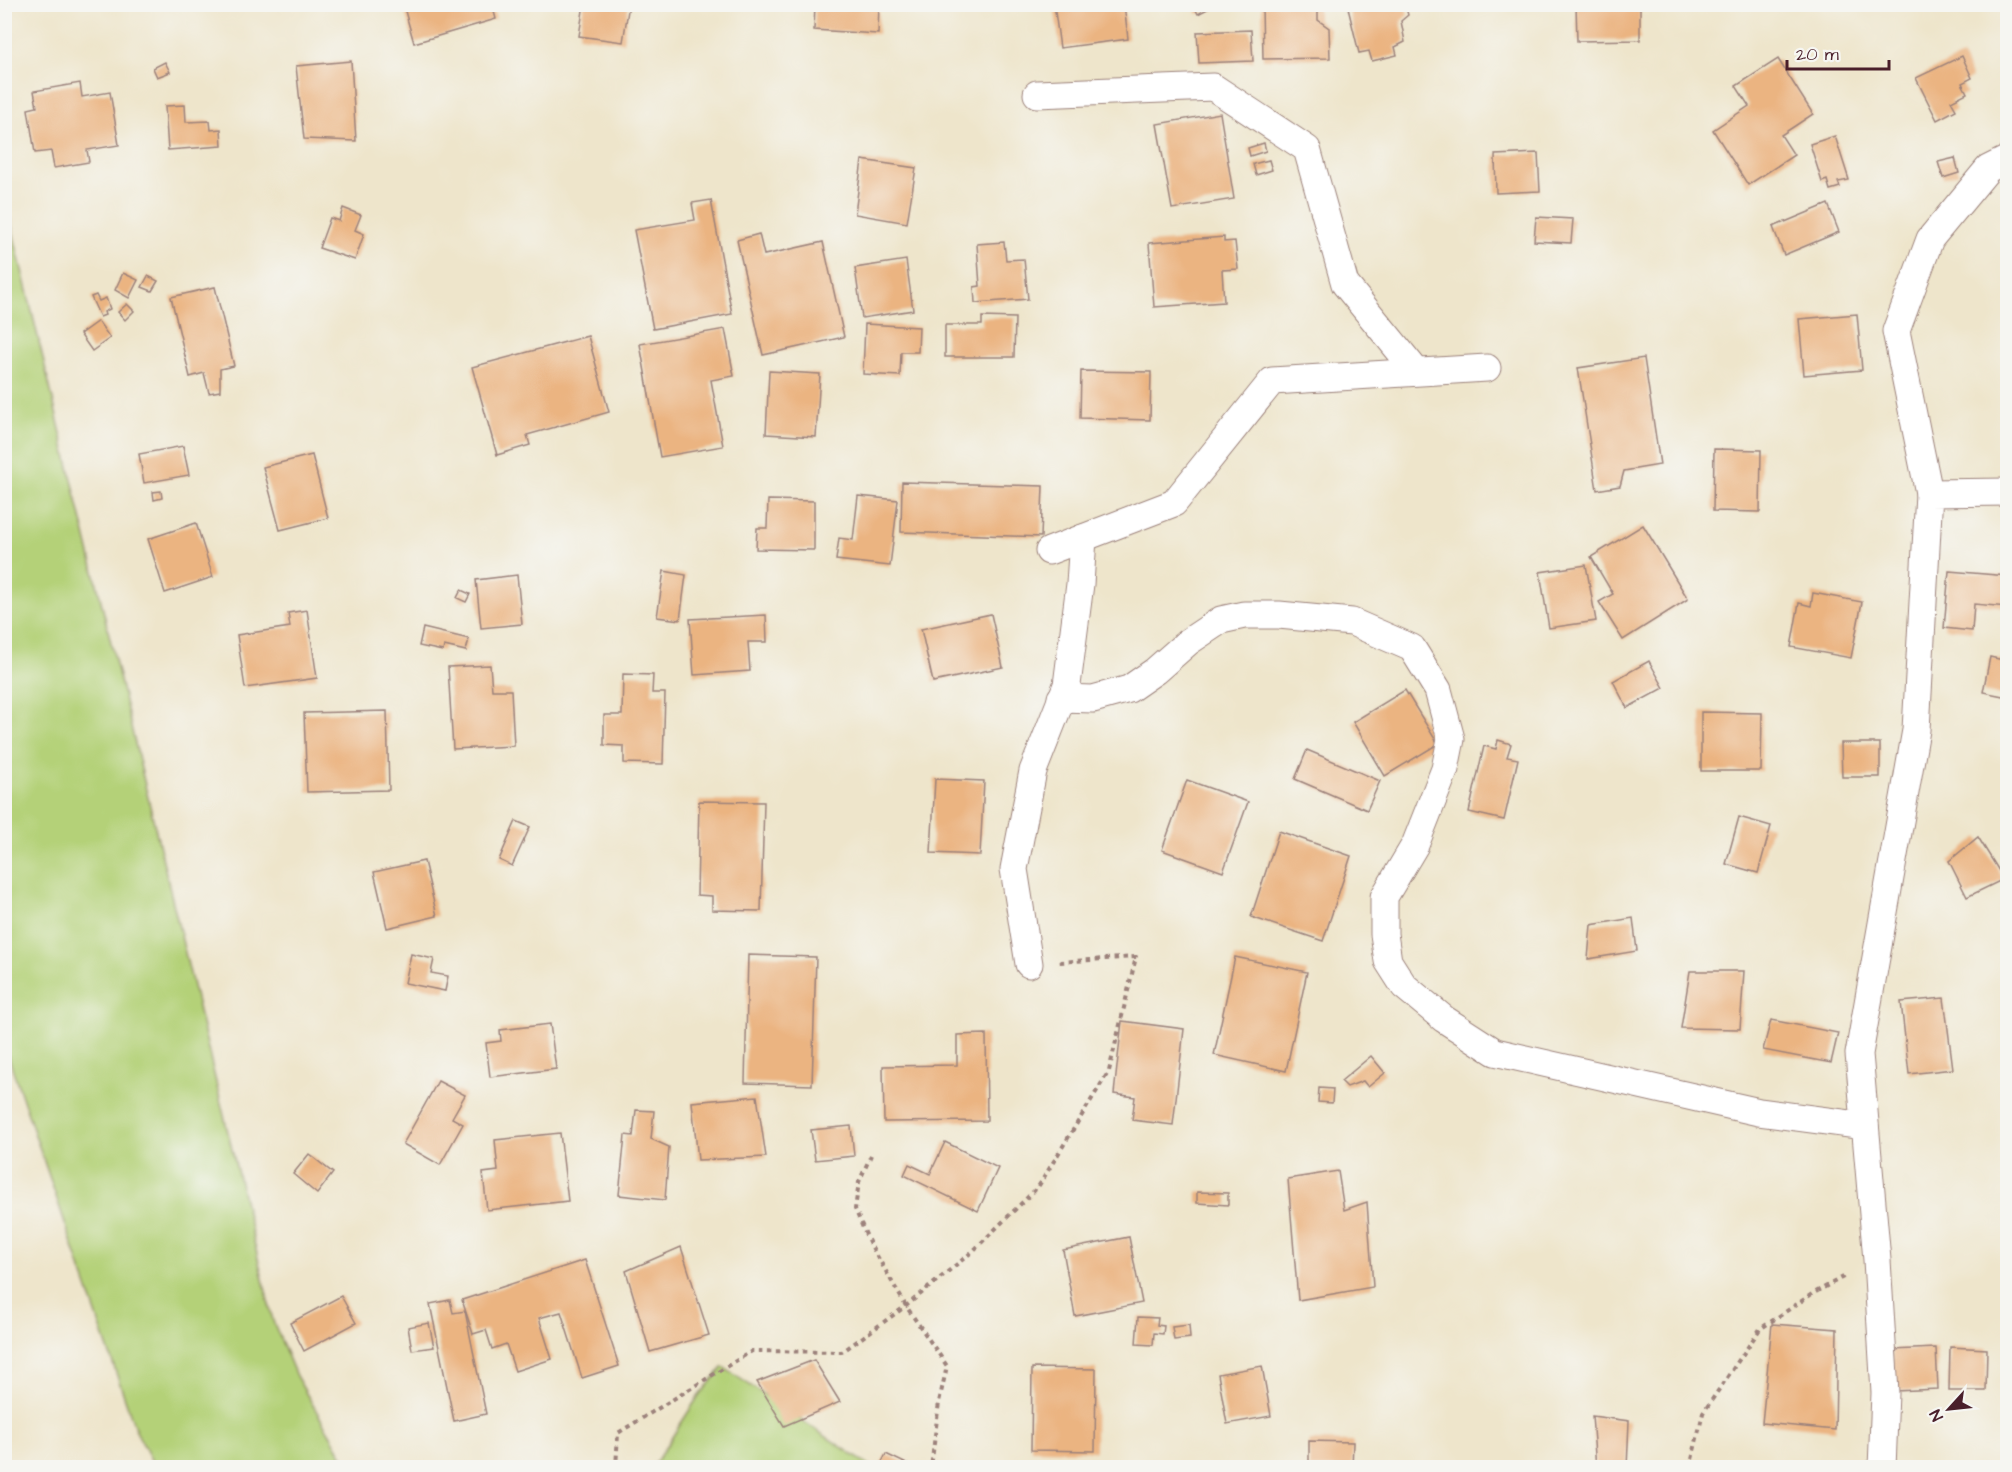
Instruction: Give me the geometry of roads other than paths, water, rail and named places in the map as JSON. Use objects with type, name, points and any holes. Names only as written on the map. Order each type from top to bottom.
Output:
[{"type":"street","points":[[1036,94],[1213,87],[1307,149],[1345,284],[1416,371]]},
{"type":"street","points":[[1882,1467],[1885,1393],[1877,1260],[1859,1054],[1916,730],[1929,494],[1896,331],[1930,239],[1988,169],[2007,159]]},
{"type":"street","points":[[1049,551],[1174,503],[1272,381],[1487,368]]},
{"type":"street","points":[[1929,494],[2007,492]]},
{"type":"street","points":[[1029,964],[1014,868],[1033,771],[1066,685],[1080,584],[1083,537]]},
{"type":"street","points":[[1061,698],[1093,699],[1129,689],[1155,671],[1188,642],[1221,620],[1244,615],[1279,615],[1352,622],[1412,648],[1438,690],[1452,739],[1445,769],[1415,845],[1384,897],[1384,934],[1388,961],[1404,986],[1444,1019],[1495,1052],[1759,1112],[1865,1126]]}]
